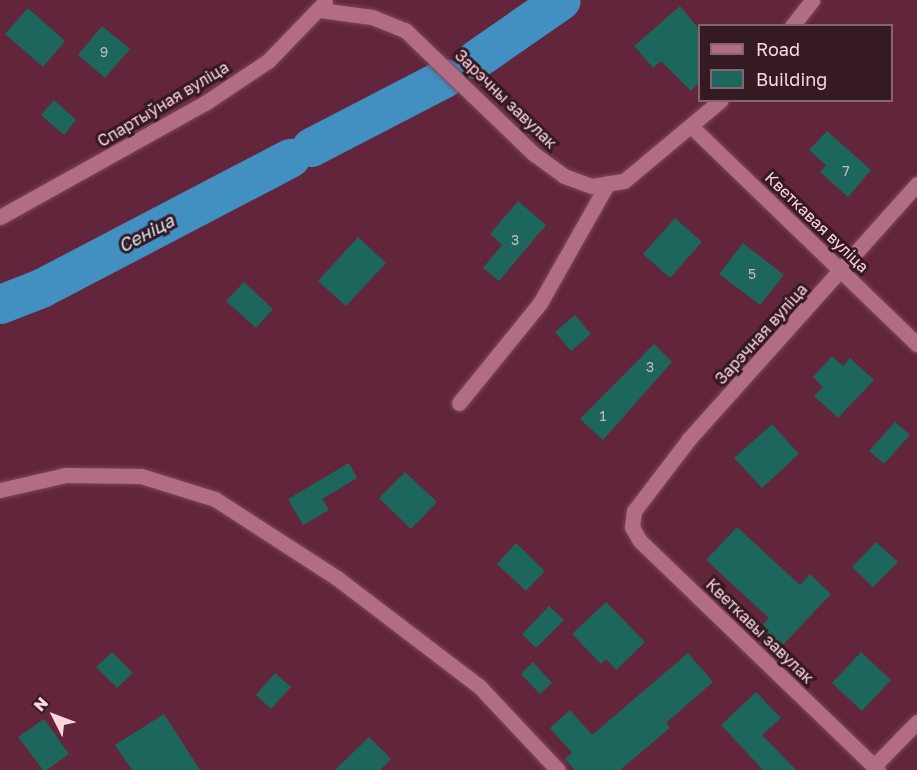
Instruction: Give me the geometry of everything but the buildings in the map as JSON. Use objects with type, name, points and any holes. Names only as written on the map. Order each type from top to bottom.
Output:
[{"type":"street","points":[[794,24],[812,0]]},
{"type":"street","name":"Зарэчны завулак","points":[[324,5],[372,17],[405,30],[534,154],[564,176],[592,186],[624,181],[692,127],[719,102]]},
{"type":"street","name":"Спартыўная вуліца","points":[[0,217],[205,103],[268,61],[324,5]]},
{"type":"street","name":"Кветкавая вуліца","points":[[692,127],[917,344]]},
{"type":"street","points":[[459,403],[540,303],[608,183]]},
{"type":"street","name":"Зарэчная вуліца","points":[[634,511],[689,439],[842,272],[917,184]]},
{"type":"street","points":[[0,490],[66,475],[141,476],[215,500],[337,578],[479,686],[558,770]]},
{"type":"street","name":"Кветкавы завулак","points":[[634,511],[632,527],[640,541],[876,768]]},
{"type":"street","points":[[876,768],[917,722]]},
{"type":"waterway","name":"Сеніца","points":[[476,59],[561,0]]},
{"type":"waterway","name":"Сеніца","points":[[311,147],[444,78]]},
{"type":"waterway","name":"Сеніца","points":[[0,304],[41,288],[290,158]]}]
